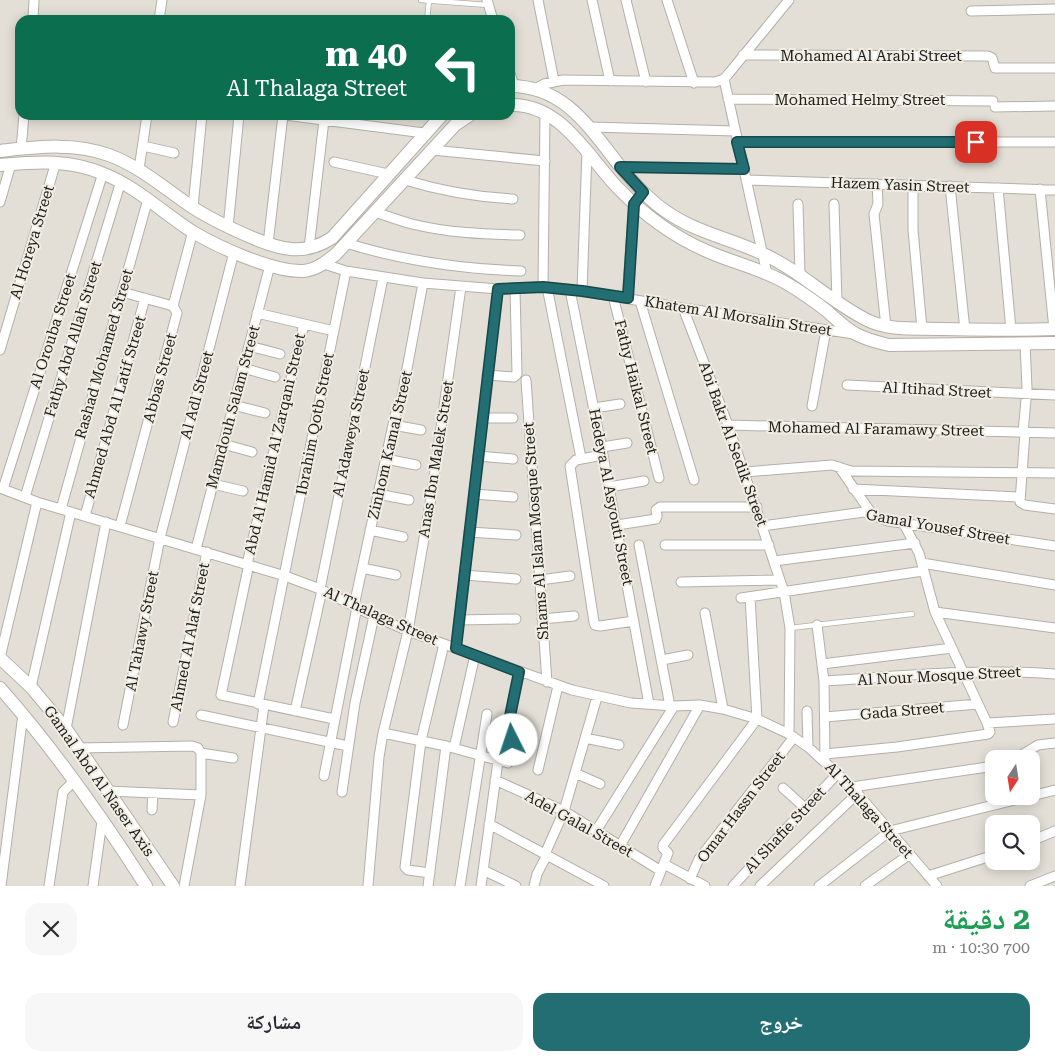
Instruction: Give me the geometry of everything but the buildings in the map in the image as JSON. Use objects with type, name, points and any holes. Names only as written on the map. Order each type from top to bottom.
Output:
[{"type":"street","points":[[32,15],[34,0]]},
{"type":"street","points":[[160,15],[162,0]]},
{"type":"street","points":[[538,0],[554,80]]},
{"type":"street","points":[[592,0],[610,81]]},
{"type":"street","points":[[626,0],[646,82]]},
{"type":"street","points":[[667,0],[694,83]]},
{"type":"street","points":[[535,89],[554,80],[694,83],[715,82],[724,79],[789,0]]},
{"type":"street","points":[[488,3],[492,15]]},
{"type":"street","points":[[972,11],[1055,9]]},
{"type":"street","name":"Mohamed Al Arabi Street","points":[[743,55],[988,56],[992,58],[993,65],[997,68],[1055,68]]},
{"type":"street","points":[[724,79],[767,274]]},
{"type":"street","points":[[515,86],[535,89],[569,106],[590,127],[620,167],[643,192],[664,210],[692,227],[762,253],[800,275],[868,321],[886,327],[965,330],[1055,329],[1040,189]]},
{"type":"street","name":"Mohamed Helmy Street","points":[[728,99],[1055,106]]},
{"type":"street","points":[[562,102],[550,116],[545,161],[545,287],[581,458]]},
{"type":"street","points":[[515,106],[530,108],[550,116],[571,133],[634,204],[658,225],[682,240],[709,253],[767,274],[806,296],[856,334],[872,341],[889,345],[1055,343]]},
{"type":"street","points":[[21,149],[24,120]]},
{"type":"street","points":[[139,169],[146,120]]},
{"type":"street","points":[[193,207],[202,120]]},
{"type":"street","points":[[228,228],[239,120]]},
{"type":"street","points":[[268,244],[283,120]]},
{"type":"street","points":[[309,248],[324,120],[424,133]]},
{"type":"street","points":[[0,151],[56,146],[82,148],[107,155],[139,169],[193,207],[228,228],[286,249],[309,248],[322,244],[332,238],[437,120]]},
{"type":"street","points":[[0,202],[6,165],[56,162],[77,165],[122,181],[193,232],[234,252],[276,267],[304,271],[324,264],[346,243],[455,125],[462,120]]},
{"type":"street","points":[[590,127],[735,131]]},
{"type":"street","points":[[737,142],[1055,142]]},
{"type":"street","points":[[143,146],[174,152]]},
{"type":"street","points":[[432,150],[545,161]]},
{"type":"street","points":[[582,291],[587,151]]},
{"type":"street","name":"Al Horeya Street","points":[[0,350],[56,162]]},
{"type":"street","points":[[334,162],[388,174]]},
{"type":"street","points":[[620,167],[744,169]]},
{"type":"street","name":"Al Orouba Street","points":[[1,488],[103,173]]},
{"type":"street","points":[[405,180],[448,192],[513,199]]},
{"type":"street","name":"Hazem Yasin Street","points":[[746,180],[1055,190]]},
{"type":"street","name":"Fathy Abd Allah Street","points":[[25,497],[122,181]]},
{"type":"street","points":[[878,184],[878,204],[874,214],[886,327]]},
{"type":"street","points":[[913,185],[913,230],[922,328]]},
{"type":"street","points":[[950,186],[965,330]]},
{"type":"street","points":[[998,188],[1011,330]]},
{"type":"street","points":[[628,298],[634,204],[643,192]]},
{"type":"street","name":"Rashad Mohamed Street","points":[[61,509],[148,199]]},
{"type":"street","points":[[798,204],[800,275]]},
{"type":"street","points":[[834,204],[837,301]]},
{"type":"street","points":[[375,212],[412,224],[448,230],[520,235]]},
{"type":"street","name":"Abbas Street","points":[[120,526],[177,313],[173,306],[193,232]]},
{"type":"street","points":[[346,243],[382,254],[416,261],[477,269],[521,271]]},
{"type":"street","points":[[276,267],[286,249]]},
{"type":"street","name":"Al Adl Street","points":[[160,538],[234,252]]},
{"type":"street","name":"Khatem Al Morsalin Street","points":[[324,264],[346,272],[423,283],[498,289],[545,287],[582,291],[856,334]]},
{"type":"street","name":"Mamdouh Salam Street","points":[[196,549],[257,313],[276,267]]},
{"type":"street","name":"Ibrahim Qotb Street","points":[[240,886],[261,728],[261,704],[346,272]]},
{"type":"street","name":"Al Adaweya Street","points":[[295,711],[383,278]]},
{"type":"street","name":"Zinhom Kamal Street","points":[[324,776],[362,568],[398,404],[402,400],[423,283]]},
{"type":"street","name":"Anas Ibn Malek Street","points":[[368,886],[376,780],[383,733],[408,631],[431,498],[461,286]]},
{"type":"street","points":[[456,648],[498,289]]},
{"type":"street","points":[[488,375],[514,377],[517,374],[514,289]]},
{"type":"street","name":"Hedeya Al Asyouti Street","points":[[570,290],[617,525],[648,704]]},
{"type":"street","points":[[122,292],[173,306]]},
{"type":"street","name":"Fathy Haikal Street","points":[[613,296],[659,478]]},
{"type":"street","name":"Ahmed Abd Al Latif Street","points":[[85,516],[145,298]]},
{"type":"street","points":[[640,301],[694,480]]},
{"type":"street","name":"Abi Bakr Al Sedik Street","points":[[683,308],[728,425],[784,592],[790,628],[791,736]]},
{"type":"street","points":[[257,313],[334,332]]},
{"type":"street","name":"Abd Al Hamid Al Zarqani Street","points":[[261,704],[222,696],[220,693],[304,324]]},
{"type":"street","points":[[942,329],[943,344]]},
{"type":"street","points":[[812,406],[826,330]]},
{"type":"street","points":[[1025,343],[1026,394],[1019,497],[1020,502],[1025,505],[1055,508]]},
{"type":"street","points":[[249,346],[280,354]]},
{"type":"street","points":[[243,368],[276,377]]},
{"type":"street","name":"Shams Al Islam Mosque Street","points":[[526,380],[547,682]]},
{"type":"street","name":"Al Itihad Street","points":[[846,385],[1055,395]]},
{"type":"street","points":[[594,408],[620,404]]},
{"type":"street","points":[[233,405],[264,413]]},
{"type":"street","points":[[483,418],[513,418]]},
{"type":"street","points":[[393,425],[421,430]]},
{"type":"street","name":"Mohamed Al Faramawy Street","points":[[728,425],[1055,433]]},
{"type":"street","points":[[627,442],[573,461],[570,466],[595,625],[600,626],[634,621]]},
{"type":"street","points":[[223,444],[252,452]]},
{"type":"street","points":[[478,456],[513,459]]},
{"type":"street","points":[[386,459],[416,465]]},
{"type":"street","points":[[838,466],[872,514]]},
{"type":"street","points":[[744,472],[838,466],[851,471],[1055,474]]},
{"type":"street","points":[[609,487],[644,481]]},
{"type":"street","points":[[213,484],[243,491]]},
{"type":"street","name":"Al Thalaga Street","points":[[1,488],[37,502],[285,576],[321,589],[408,631],[558,686],[597,697],[648,704],[672,706],[700,705],[723,709],[757,719],[791,736],[825,758],[855,790],[937,886]]},
{"type":"street","points":[[853,489],[1019,497]]},
{"type":"street","points":[[378,494],[409,500]]},
{"type":"street","points":[[474,494],[514,497]]},
{"type":"street","points":[[0,658],[37,502]]},
{"type":"street","points":[[617,525],[656,519],[656,510],[660,507],[756,508]]},
{"type":"street","points":[[31,687],[71,512]]},
{"type":"street","name":"Gamal Yousef Street","points":[[762,526],[864,512],[888,521],[904,524],[1055,546]]},
{"type":"street","points":[[66,729],[106,522]]},
{"type":"street","points":[[817,625],[824,682],[826,717],[825,758],[989,733],[987,723],[935,612],[915,542],[904,524]]},
{"type":"street","points":[[370,530],[403,537]]},
{"type":"street","points":[[469,532],[516,535]]},
{"type":"street","name":"Al Tahawy Street","points":[[123,725],[160,538]]},
{"type":"street","points":[[774,560],[915,542]]},
{"type":"street","points":[[596,831],[672,706],[639,544]]},
{"type":"street","points":[[664,545],[769,545]]},
{"type":"street","name":"Ahmed Al Alaf Street","points":[[173,722],[207,552]]},
{"type":"street","points":[[655,886],[668,853],[662,847],[663,844],[757,719],[745,598],[923,567],[1055,585]]},
{"type":"street","points":[[362,568],[396,575]]},
{"type":"street","points":[[464,575],[516,579]]},
{"type":"street","points":[[540,580],[570,576]]},
{"type":"street","points":[[681,582],[780,580]]},
{"type":"street","points":[[935,612],[1055,628]]},
{"type":"street","points":[[705,613],[723,709]]},
{"type":"street","points":[[342,792],[362,668],[374,616]]},
{"type":"street","points":[[542,619],[574,616]]},
{"type":"street","points":[[459,620],[516,619]]},
{"type":"street","points":[[430,873],[405,868],[421,741],[444,644]]},
{"type":"street","points":[[822,664],[952,648]]},
{"type":"street","points":[[428,886],[450,747],[475,655]]},
{"type":"street","points":[[662,660],[688,655]]},
{"type":"street","name":"Gamal Abd Al Naser Axis","points":[[0,658],[31,687],[66,729],[173,886]]},
{"type":"street","name":"Al Nour Mosque Street","points":[[824,682],[963,672],[1005,671],[1055,674]]},
{"type":"street","points":[[383,733],[450,747],[506,763],[509,761],[512,740],[508,735],[508,726],[519,672]]},
{"type":"street","points":[[538,770],[558,686]]},
{"type":"street","name":"Gamal Abd Al Naser Axis","points":[[0,688],[23,714],[76,783],[145,885]]},
{"type":"street","points":[[534,886],[539,868],[564,812],[597,697]]},
{"type":"street","points":[[261,704],[334,720]]},
{"type":"street","name":"Gada Street","points":[[826,717],[978,704]]},
{"type":"street","points":[[620,846],[700,705]]},
{"type":"street","points":[[807,711],[808,747]]},
{"type":"street","points":[[1,886],[23,714]]},
{"type":"street","points":[[460,886],[488,714]]},
{"type":"street","points":[[201,715],[348,746]]},
{"type":"street","points":[[987,723],[1055,719]]},
{"type":"street","name":"Omar Hassn Street","points":[[690,878],[699,860],[791,736]]},
{"type":"street","points":[[585,738],[619,745]]},
{"type":"street","points":[[1030,750],[1038,745],[1055,743]]},
{"type":"street","points":[[78,748],[192,746],[198,748],[201,752],[233,758]]},
{"type":"street","points":[[184,886],[201,795],[201,752]]},
{"type":"street","points":[[481,886],[498,761]]},
{"type":"street","points":[[760,886],[855,790],[985,768]]},
{"type":"street","points":[[575,773],[600,784]]},
{"type":"street","name":"Al Shafie Street","points":[[733,886],[838,773]]},
{"type":"street","name":"Adel Galal Street","points":[[495,780],[564,812],[620,846],[663,868],[705,886]]},
{"type":"street","points":[[49,886],[63,792],[71,784],[76,783]]},
{"type":"street","points":[[783,788],[805,808]]},
{"type":"street","points":[[1040,794],[1055,790]]},
{"type":"street","points":[[107,791],[201,795]]},
{"type":"street","points":[[152,810],[153,793]]},
{"type":"street","points":[[819,886],[890,831],[994,805]]},
{"type":"street","points":[[93,886],[102,821]]},
{"type":"street","points":[[489,824],[604,886]]},
{"type":"street","points":[[1040,837],[1055,830]]},
{"type":"street","points":[[865,886],[910,854]]},
{"type":"street","points":[[928,876],[985,858]]},
{"type":"street","points":[[483,870],[516,886]]},
{"type":"street","points":[[1030,886],[1055,876]]},
{"type":"lane","points":[[421,0],[488,3]]},
{"type":"lane","points":[[428,15],[429,1]]},
{"type":"lane","points":[[790,628],[912,614]]},
{"type":"route","points":[[512,740],[508,735],[508,726],[519,672],[456,648],[498,289],[543,287],[628,298],[634,204],[643,192],[620,167],[744,169],[737,142],[976,142]]}]
